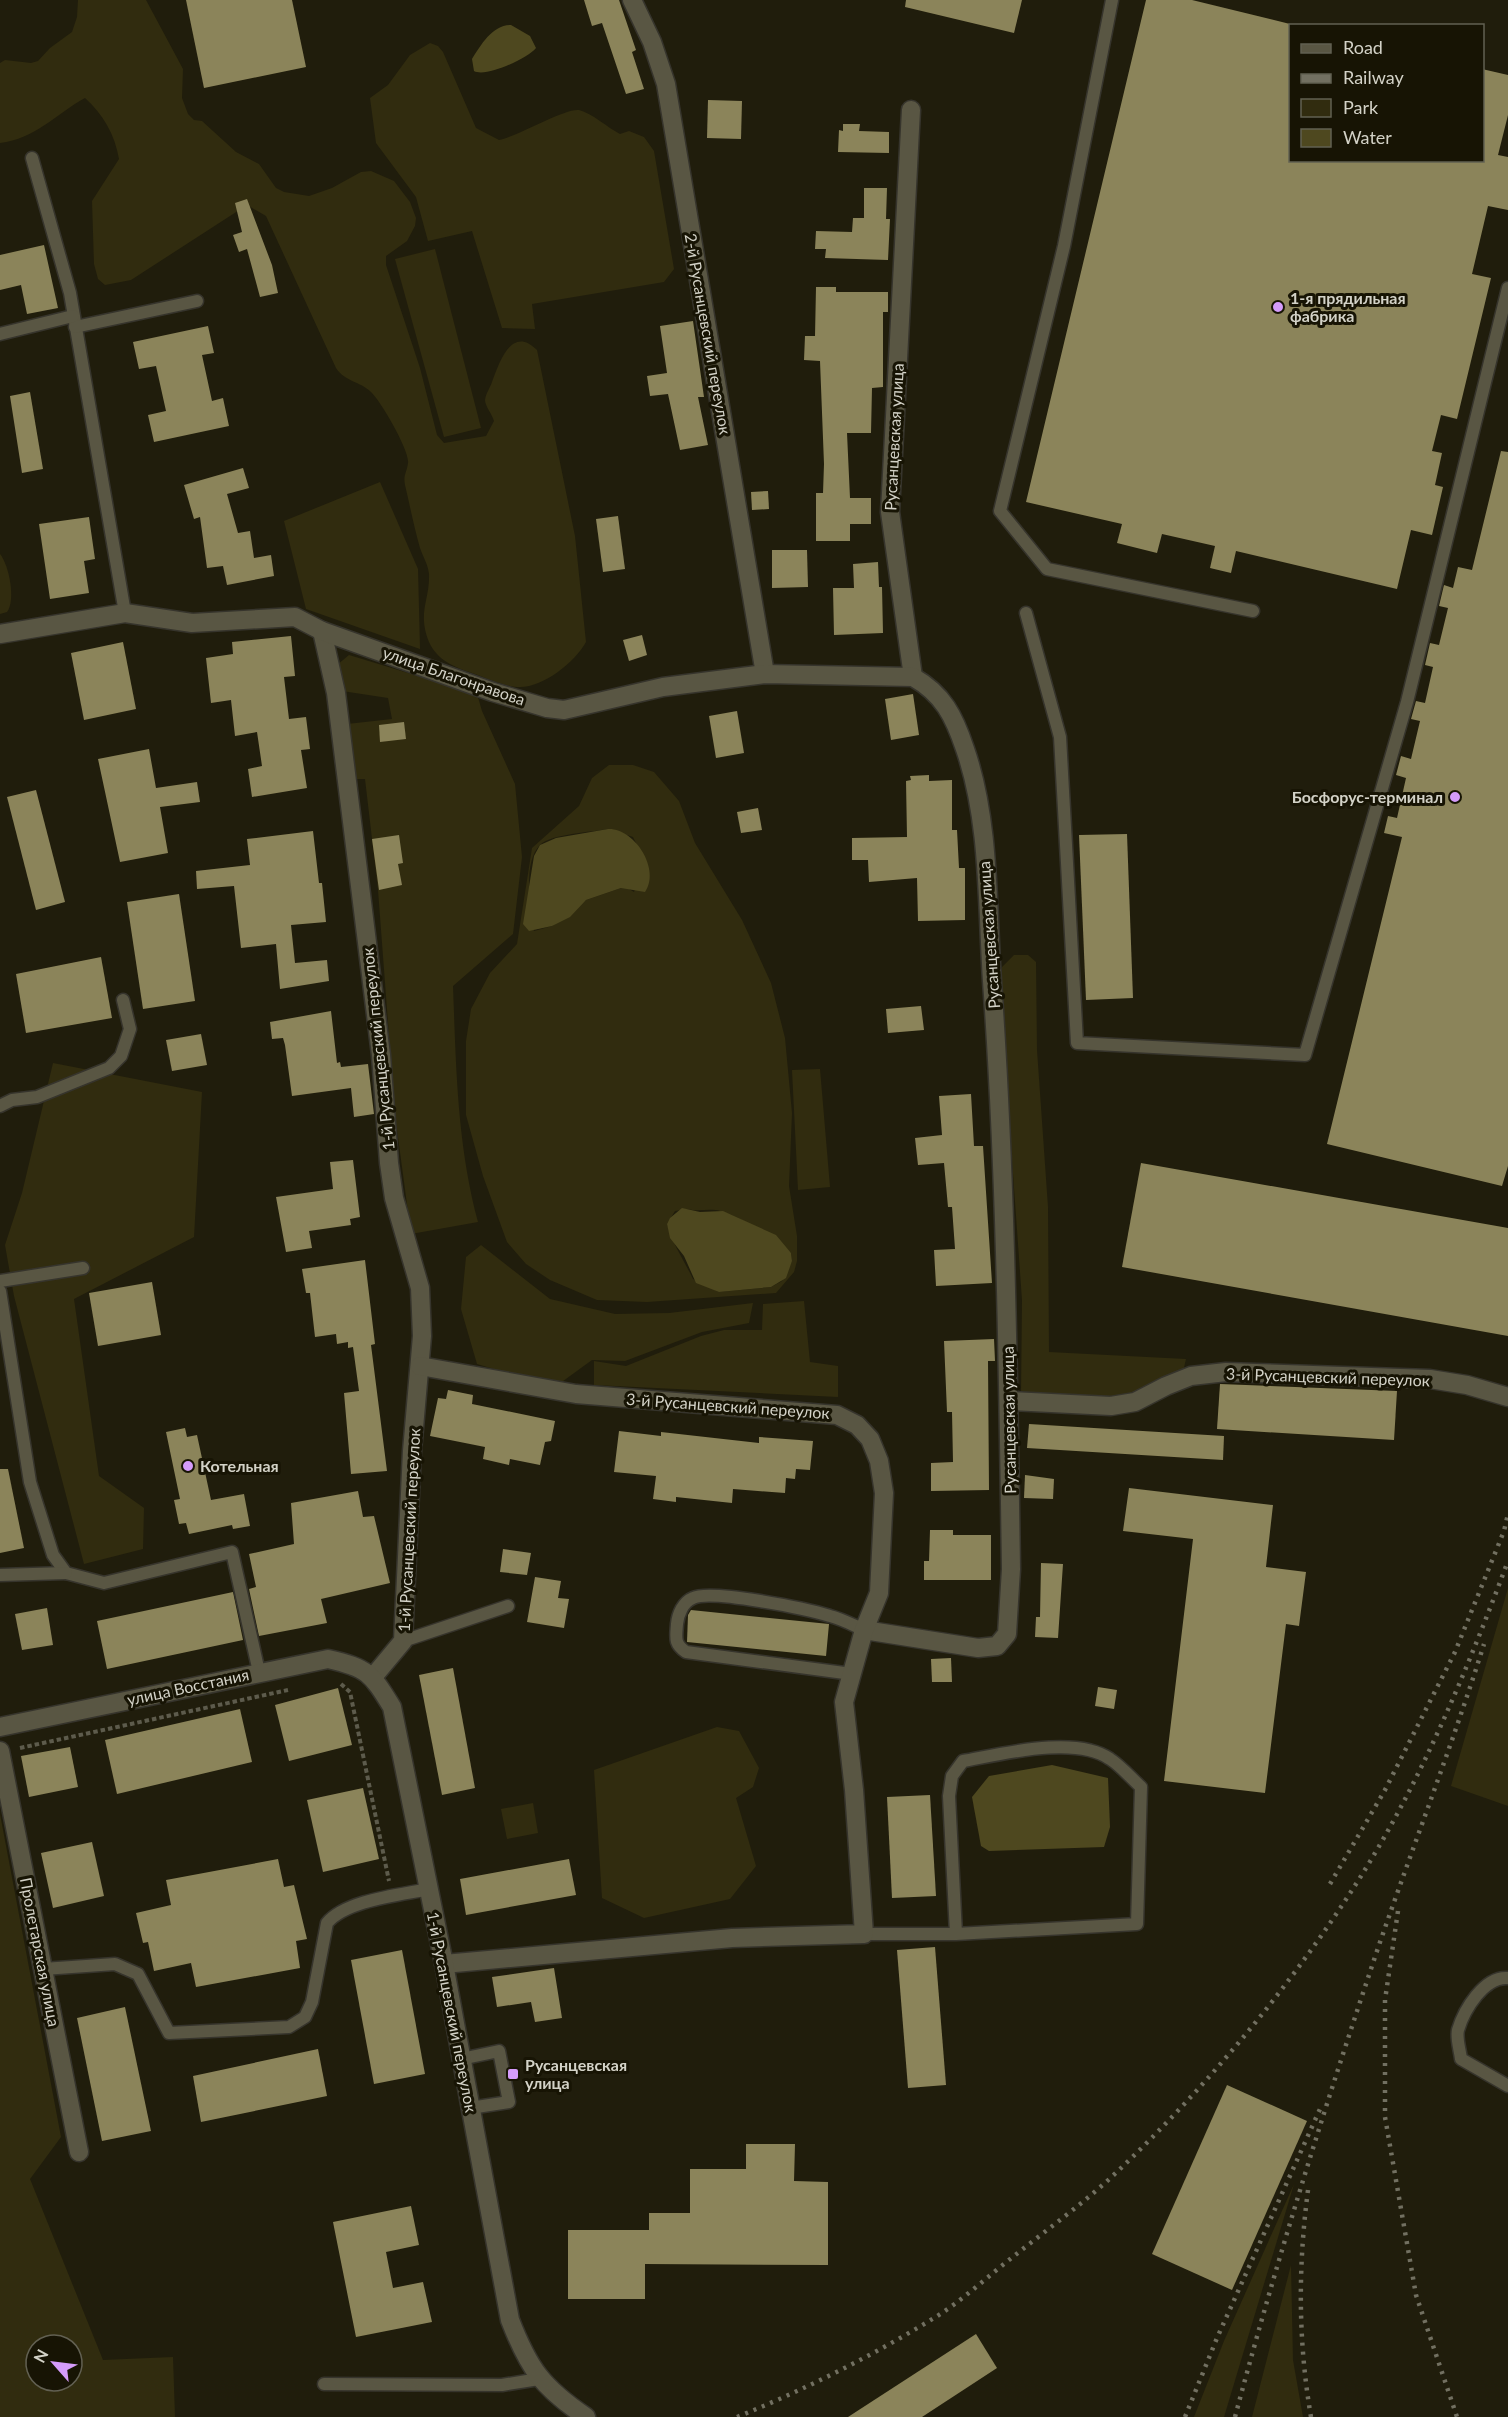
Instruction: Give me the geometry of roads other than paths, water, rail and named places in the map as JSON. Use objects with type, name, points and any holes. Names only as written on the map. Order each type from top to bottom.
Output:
[{"type":"street","name":"2-й Русанцевский переулок","points":[[632,0],[652,42],[666,84],[765,674]]},
{"type":"street","name":"Русанцевская улица","points":[[864,1630],[978,1648],[997,1646],[1007,1634],[1011,1569],[1003,1131],[981,814],[965,749],[947,708],[932,688],[912,677],[890,512],[912,110]]},
{"type":"street","name":"улица Благонравова","points":[[0,634],[125,613],[192,623],[295,617],[322,632],[493,692],[547,708],[564,710],[663,687],[765,674],[912,677]]},
{"type":"street","name":"1-й Русанцевский переулок","points":[[322,632],[336,693],[348,807],[381,1055],[394,1198],[420,1288],[422,1336],[412,1451],[403,1641],[373,1677],[392,1707],[444,1964],[510,2320],[521,2349],[539,2379],[556,2397],[586,2417]]},
{"type":"street","name":"3-й Русанцевский переулок","points":[[420,1366],[576,1394],[837,1415],[847,1419],[870,1439],[879,1461],[884,1493],[879,1593],[864,1630],[844,1702],[854,1790],[864,1934]]},
{"type":"street","name":"3-й Русанцевский переулок","points":[[1009,1401],[1111,1406],[1135,1402],[1191,1376],[1226,1372],[1430,1379],[1467,1385],[1508,1397]]},
{"type":"street","name":"улица Восстания","points":[[0,1727],[328,1659],[354,1665],[373,1677]]},
{"type":"street","name":"Пролетарская улица","points":[[0,1752],[79,2152]]},
{"type":"street","points":[[444,1964],[732,1938],[864,1934]]},
{"type":"lane","points":[[1112,0],[1064,246],[1000,511],[1047,569],[1253,611]]},
{"type":"lane","points":[[32,158],[70,293],[125,613]]},
{"type":"lane","points":[[1026,613],[1060,737],[1077,1043],[1305,1055],[1407,702],[1508,288]]},
{"type":"lane","points":[[0,334],[197,301]]},
{"type":"lane","points":[[0,1106],[12,1100],[37,1097],[109,1068],[121,1056],[130,1029],[123,1000]]},
{"type":"lane","points":[[0,1281],[83,1268]]},
{"type":"lane","points":[[0,1291],[30,1482],[53,1555],[66,1573]]},
{"type":"lane","points":[[0,1575],[66,1573],[104,1583],[232,1552],[259,1672]]},
{"type":"lane","points":[[852,1674],[686,1652],[677,1646],[675,1640],[678,1619],[682,1606],[693,1598],[713,1594],[829,1615],[864,1630]]},
{"type":"lane","points":[[403,1641],[508,1606]]},
{"type":"lane","points":[[864,1934],[956,1934],[1137,1924],[1141,1787],[1109,1758],[1076,1747],[1015,1752],[963,1761],[951,1776],[949,1796],[956,1934]]},
{"type":"lane","points":[[43,1970],[115,1964],[138,1974],[169,2033],[289,2027],[305,2017],[312,2002],[327,1923],[342,1909],[429,1889]]},
{"type":"lane","points":[[1508,1978],[1501,1977],[1474,1995],[1457,2032],[1461,2059],[1508,2086]]},
{"type":"lane","points":[[461,2059],[499,2051],[510,2102],[470,2108]]},
{"type":"lane","points":[[324,2384],[502,2385],[539,2379]]},
{"type":"water","points":[[511,25],[530,36],[536,48],[525,57],[506,66],[488,72],[474,71],[472,59],[483,42],[498,28]]},
{"type":"water","points":[[608,829],[627,835],[643,852],[650,873],[645,892],[621,888],[586,900],[570,917],[552,926],[529,931],[523,924],[534,856],[540,845],[556,838]]},
{"type":"water","points":[[682,1208],[700,1212],[723,1211],[776,1235],[791,1253],[792,1261],[786,1278],[771,1287],[719,1292],[696,1283],[684,1256],[670,1238],[667,1224],[670,1218]]},
{"type":"water","points":[[1052,1765],[1108,1778],[1110,1827],[1104,1847],[989,1851],[981,1846],[972,1797],[989,1776]]},
{"type":"railway","points":[[1330,1884],[1385,1790],[1455,1652],[1504,1531],[1508,1514]]},
{"type":"railway","points":[[737,2417],[862,2359],[955,2304],[1082,2203],[1185,2104],[1246,2034],[1304,1960],[1379,1846],[1440,1727],[1476,1645],[1508,1561]]},
{"type":"railway","points":[[1235,2417],[1285,2240],[1340,2064],[1484,1644]]},
{"type":"railway","points":[[1398,1911],[1385,2000],[1385,2117],[1416,2295],[1457,2417]]},
{"type":"railway","points":[[1185,2417],[1217,2338],[1320,2109]]},
{"type":"railway","points":[[1308,2190],[1302,2247],[1301,2304],[1304,2360],[1311,2417]]},
{"type":"place","name":"1-я прядильная фабрика","points":[[1278,307]]},
{"type":"place","name":"Босфорус-терминал","points":[[1455,797]]},
{"type":"place","name":"Котельная","points":[[188,1466]]},
{"type":"place","name":"Русанцевская улица","points":[[513,2074]]}]
